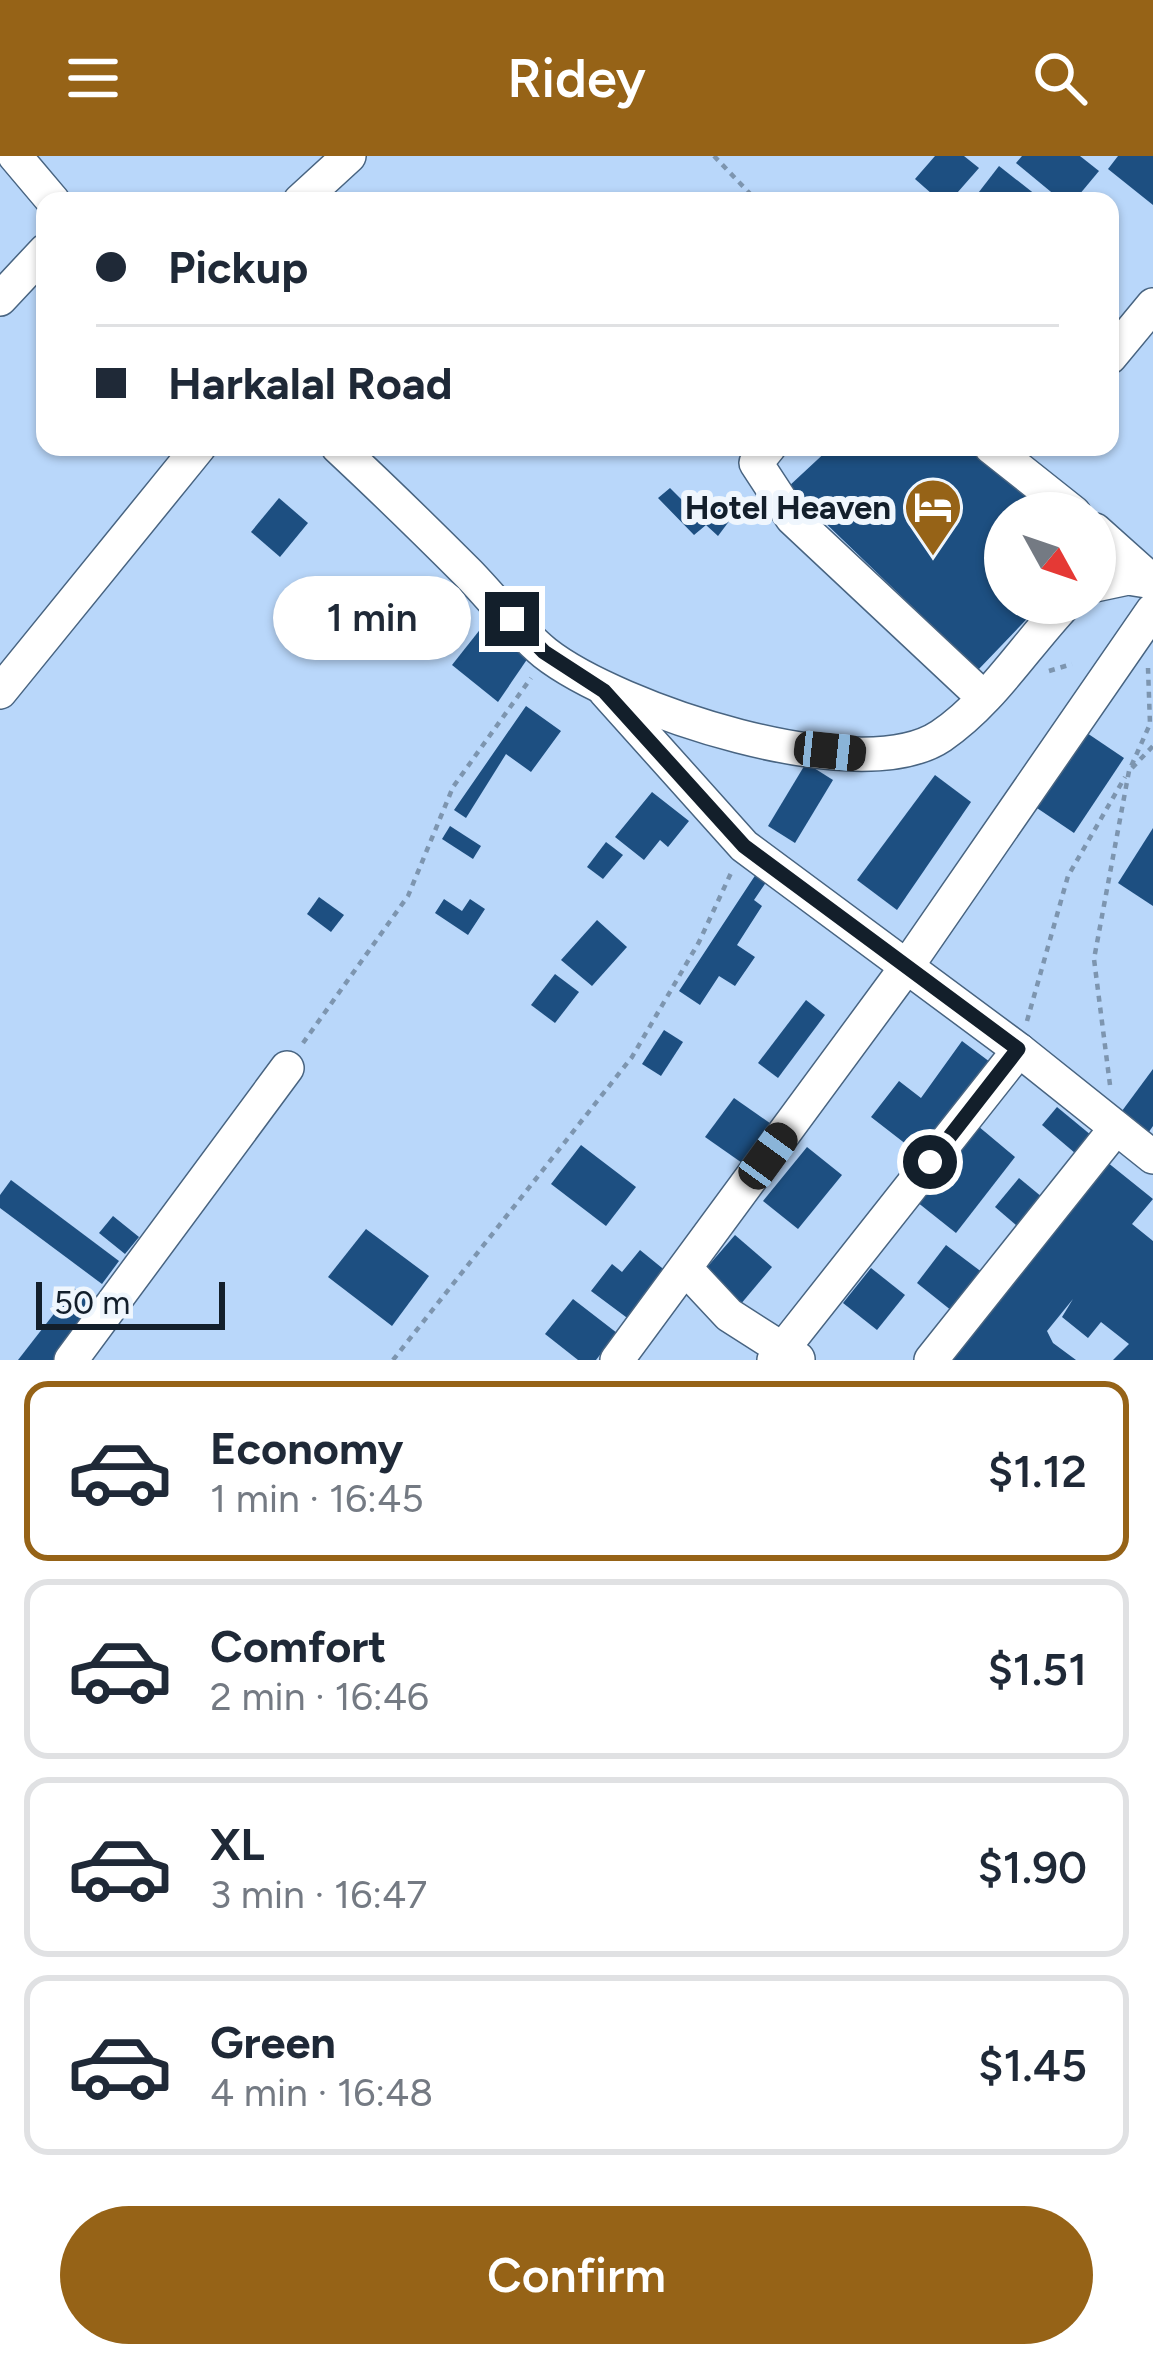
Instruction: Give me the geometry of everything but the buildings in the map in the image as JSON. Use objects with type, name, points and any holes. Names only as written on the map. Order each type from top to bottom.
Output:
[{"type":"street","points":[[15,156],[45,192]]},
{"type":"street","points":[[309,192],[349,156]]},
{"type":"street","points":[[0,299],[36,261]]},
{"type":"street","points":[[1119,346],[1153,305]]},
{"type":"street","points":[[0,692],[193,456]]},
{"type":"street","points":[[347,456],[544,652],[604,691],[744,846],[1018,1049],[1153,1157]]},
{"type":"street","points":[[762,456],[756,463],[792,518],[984,698]]},
{"type":"street","points":[[1016,456],[1053,492]]},
{"type":"street","points":[[1116,556],[1150,598]]},
{"type":"street","points":[[1116,581],[1128,578],[1150,598]]},
{"type":"street","points":[[617,1360],[904,969],[1150,598]]},
{"type":"street","points":[[604,691],[796,748],[862,754],[908,751],[940,737],[984,698],[1048,624]]},
{"type":"street","points":[[686,1269],[729,1316],[786,1356],[1018,1049]]},
{"type":"street","points":[[71,1360],[287,1068]]},
{"type":"street","points":[[931,1360],[1116,1128]]},
{"type":"path","points":[[714,156],[748,192]]},
{"type":"path","points":[[1018,1049],[1068,876],[1129,771],[1150,724],[1150,598]]},
{"type":"path","points":[[287,1068],[408,896],[453,787],[524,693],[544,652]]},
{"type":"path","points":[[1116,1128],[1094,959],[1129,771],[1153,746]]},
{"type":"path","points":[[393,1360],[632,1057],[699,942],[744,846]]},
{"type":"place","name":"Hotel Heaven","points":[[933,558]]},
{"type":"route","points":[[512,619],[544,652],[604,691],[744,846],[1018,1049],[930,1162]]}]
